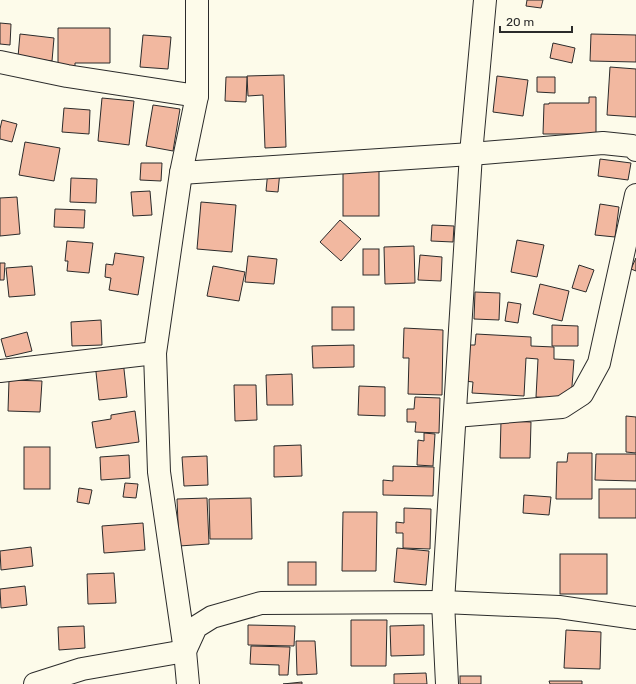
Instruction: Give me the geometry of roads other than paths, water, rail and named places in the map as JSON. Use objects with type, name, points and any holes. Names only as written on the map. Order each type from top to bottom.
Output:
[{"type":"street","points":[[188,684],[185,651],[159,472],[156,353],[181,173],[196,96],[197,0]]},
{"type":"street","points":[[447,684],[443,602],[471,154],[485,0]]},
{"type":"street","points":[[0,62],[67,76],[196,96]]},
{"type":"street","points":[[181,173],[471,154],[603,143],[632,146],[636,150]]},
{"type":"street","points":[[455,416],[562,407],[582,394],[599,362],[636,195]]},
{"type":"street","points":[[0,371],[156,353]]},
{"type":"street","points":[[185,651],[196,627],[212,617],[261,603],[443,602],[559,607],[636,618]]},
{"type":"street","points":[[35,684],[82,669],[185,651]]}]
